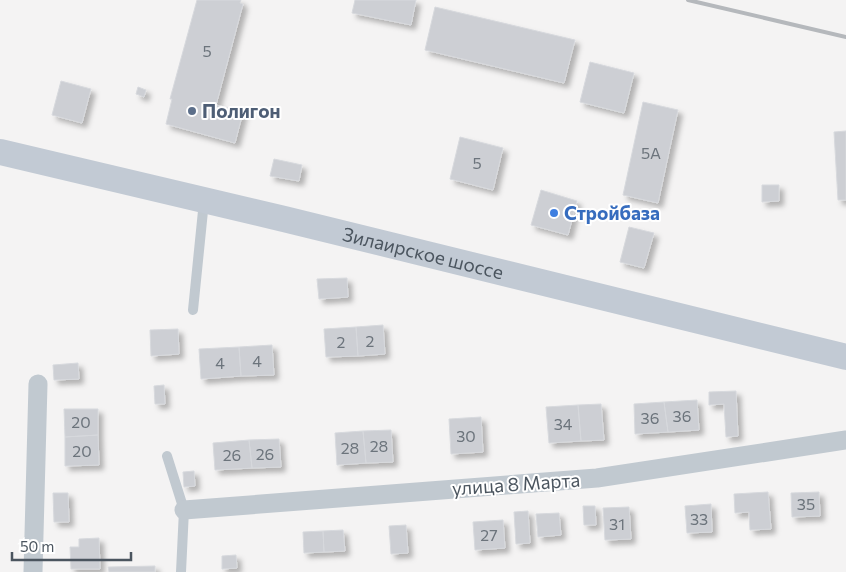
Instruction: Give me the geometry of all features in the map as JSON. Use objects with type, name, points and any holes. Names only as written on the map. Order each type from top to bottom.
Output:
[{"type":"main road","name":"Зилаирское шоссе","points":[[0,152],[846,357]]},
{"type":"street","points":[[33,572],[38,384]]},
{"type":"street","name":"улица 8 Марта","points":[[184,510],[597,478],[846,440]]},
{"type":"lane","points":[[194,310],[204,200]]},
{"type":"lane","points":[[167,456],[184,510],[182,572]]},
{"type":"building","points":[[197,0],[241,0],[240,3],[243,4],[216,105],[243,112],[235,143],[166,124],[172,99],[170,99]]},
{"type":"building","points":[[355,0],[416,0],[411,25],[352,13]]},
{"type":"building","points":[[435,7],[575,40],[564,83],[425,50]]},
{"type":"building","points":[[590,62],[634,73],[624,113],[580,102]]},
{"type":"building","points":[[61,81],[91,89],[82,123],[52,115]]},
{"type":"building","points":[[138,87],[146,90],[144,97],[136,94]]},
{"type":"building","points":[[643,102],[678,110],[658,203],[623,195]]},
{"type":"building","points":[[846,131],[846,200],[838,200],[834,132]]},
{"type":"building","points":[[460,137],[503,148],[493,190],[450,179]]},
{"type":"building","points":[[274,159],[302,165],[299,181],[270,176]]},
{"type":"building","points":[[762,185],[779,185],[779,201],[762,202]]},
{"type":"building","name":"Стройбаза","points":[[541,190],[577,201],[568,235],[531,225]]},
{"type":"building","points":[[629,227],[654,233],[644,268],[620,262]]},
{"type":"building","points":[[347,278],[348,297],[319,299],[317,279]]},
{"type":"building","points":[[383,325],[385,354],[358,356],[356,327]]},
{"type":"building","points":[[356,327],[358,356],[326,357],[324,329]]},
{"type":"building","points":[[178,329],[179,354],[151,356],[150,330]]},
{"type":"building","points":[[272,345],[274,375],[241,376],[239,347]]},
{"type":"building","points":[[239,347],[241,376],[201,379],[199,349]]},
{"type":"building","points":[[78,363],[79,379],[54,380],[53,365]]},
{"type":"building","points":[[164,385],[165,404],[155,404],[154,386]]},
{"type":"building","points":[[736,391],[738,436],[726,437],[724,404],[709,405],[709,392]]},
{"type":"building","points":[[697,400],[699,430],[668,432],[664,402]]},
{"type":"building","points":[[664,402],[668,432],[635,434],[634,404]]},
{"type":"building","points":[[601,404],[604,440],[581,441],[578,405]]},
{"type":"building","points":[[578,405],[581,441],[549,443],[546,407]]},
{"type":"building","points":[[64,409],[98,409],[98,435],[65,437]]},
{"type":"building","points":[[481,417],[483,452],[451,454],[449,419]]},
{"type":"building","points":[[391,430],[393,462],[366,463],[363,431]]},
{"type":"building","points":[[363,431],[366,463],[337,465],[335,433]]},
{"type":"building","points":[[98,435],[99,465],[65,466],[65,437]]},
{"type":"building","points":[[279,439],[281,467],[252,468],[249,440]]},
{"type":"building","points":[[249,440],[252,468],[215,470],[213,443]]},
{"type":"building","points":[[194,471],[195,486],[184,487],[183,472]]},
{"type":"building","points":[[768,492],[771,529],[750,530],[749,512],[735,513],[734,494]]},
{"type":"building","points":[[819,492],[820,516],[792,517],[791,493]]},
{"type":"building","points":[[53,493],[68,493],[69,522],[54,522]]},
{"type":"building","points":[[711,504],[712,532],[687,533],[685,506]]},
{"type":"building","points":[[583,506],[595,506],[596,525],[584,525]]},
{"type":"building","points":[[629,507],[631,539],[605,540],[603,508]]},
{"type":"building","points":[[528,511],[530,543],[516,544],[514,512]]},
{"type":"building","points":[[559,513],[561,535],[538,537],[536,514]]},
{"type":"building","points":[[503,520],[505,548],[475,550],[473,522]]},
{"type":"building","points":[[406,525],[408,553],[391,554],[389,526]]},
{"type":"building","points":[[343,530],[345,551],[324,552],[323,531]]},
{"type":"building","points":[[323,531],[324,552],[304,553],[303,532]]},
{"type":"building","points":[[99,538],[100,569],[71,569],[70,547],[79,547],[79,539]]},
{"type":"building","points":[[236,555],[237,568],[222,569],[222,556]]},
{"type":"building","points":[[155,566],[155,572],[109,572],[108,567]]},
{"type":"railway","points":[[688,0],[846,37]]},
{"type":"place","name":"Полигон","points":[[192,111]]},
{"type":"place","name":"Стройбаза","points":[[554,213]]}]
